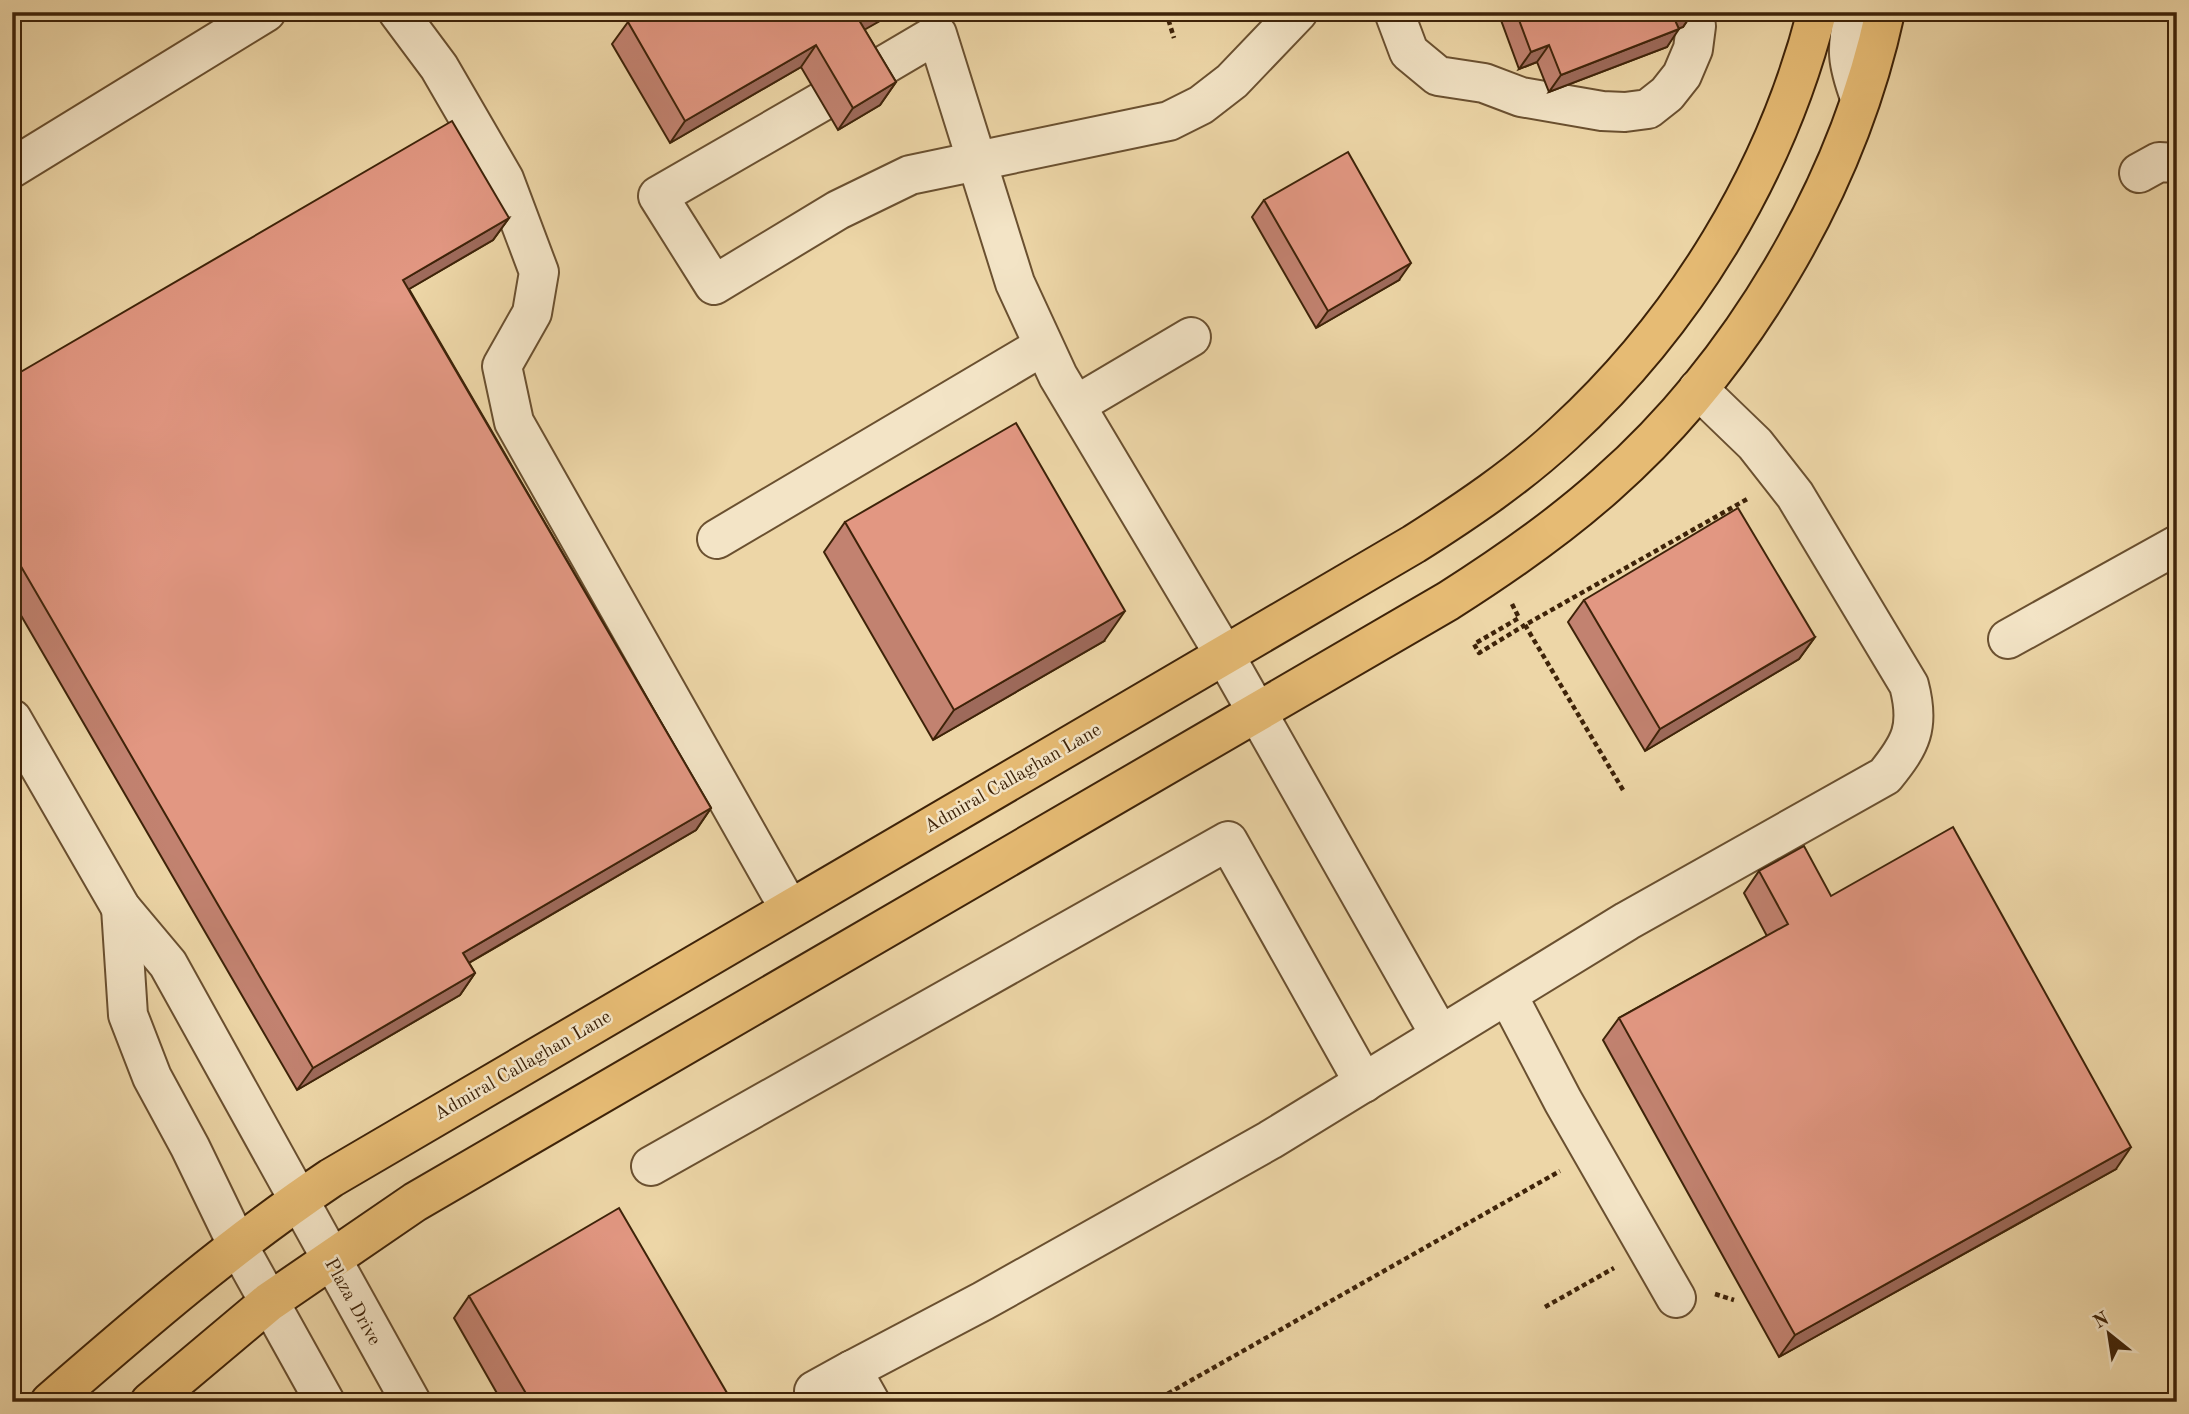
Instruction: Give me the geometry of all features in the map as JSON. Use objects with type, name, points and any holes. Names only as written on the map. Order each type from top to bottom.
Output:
[{"type":"main road","name":"Admiral Callaghan Lane","points":[[50,1402],[237,1244],[298,1200],[383,1145],[1462,514],[1562,436],[1604,395],[1646,347],[1716,251],[1775,135],[1817,12]]},
{"type":"main road","points":[[150,1402],[269,1302],[330,1258],[428,1195],[1448,601],[1500,568],[1606,485],[1653,440],[1698,389],[1765,296],[1806,225],[1837,161],[1860,98],[1885,12]]},
{"type":"street","points":[[12,168],[265,12]]},
{"type":"street","points":[[398,12],[439,67],[504,179],[540,272],[532,313],[502,366],[514,422],[789,908]]},
{"type":"street","points":[[821,102],[658,196],[714,285],[838,210],[910,175],[1169,121],[1201,105],[1232,81],[1298,12]]},
{"type":"street","points":[[1394,12],[1409,52],[1438,76],[1484,83],[1521,97],[1602,111],[1625,112],[1648,109],[1667,94],[1682,75],[1693,49],[1696,26],[1691,12]]},
{"type":"street","points":[[1854,12],[1847,43],[1850,69],[1860,98]]},
{"type":"street","points":[[864,77],[937,34],[1015,283],[1043,346],[1257,711],[1440,1035]]},
{"type":"street","points":[[2139,173],[2159,162],[2177,163]]},
{"type":"street","points":[[1076,405],[1191,337]]},
{"type":"street","points":[[717,539],[1043,346]]},
{"type":"street","points":[[814,1391],[861,1386],[1163,1200],[1508,996],[1627,921],[1885,776],[1907,748],[1915,709],[1909,685],[1795,495],[1755,444],[1698,389]]},
{"type":"street","points":[[2008,639],[2177,545]]},
{"type":"street","name":"Plaza Drive","points":[[12,719],[121,908],[168,964],[411,1402]]},
{"type":"street","points":[[651,1166],[1228,841],[1364,1083]]},
{"type":"street","points":[[121,908],[128,1015],[152,1077],[190,1147],[237,1244],[325,1402]]},
{"type":"street","points":[[1508,996],[1592,1152],[1676,1298]]},
{"type":"path","points":[[1166,12],[1174,38]]},
{"type":"path","points":[[1435,12],[1437,18],[1451,12]]},
{"type":"path","points":[[1507,594],[1520,618],[1474,644],[1479,653],[1753,495]]},
{"type":"path","points":[[1726,511],[1732,522]]},
{"type":"path","points":[[1525,625],[1623,790]]},
{"type":"path","points":[[1153,1402],[1592,1152]]},
{"type":"building","points":[[645,12],[871,12],[859,20],[896,82],[853,108],[816,45],[685,121],[628,22]]},
{"type":"building","points":[[1516,12],[1688,12],[1674,18],[1679,29],[1561,75],[1549,45],[1531,52]]},
{"type":"building","points":[[452,121],[509,218],[403,280],[711,808],[463,953],[475,973],[313,1068],[12,551],[12,377]]},
{"type":"building","points":[[1348,152],[1411,263],[1328,311],[1264,200]]},
{"type":"building","points":[[1016,423],[1125,611],[954,710],[845,522]]},
{"type":"building","points":[[1738,508],[1815,637],[1660,729],[1584,600]]},
{"type":"building","points":[[1953,827],[2131,1147],[1795,1335],[1619,1018],[1788,924],[1759,871],[1804,846],[1831,896]]},
{"type":"building","points":[[619,1208],[727,1393],[711,1402],[531,1402],[469,1296]]}]
